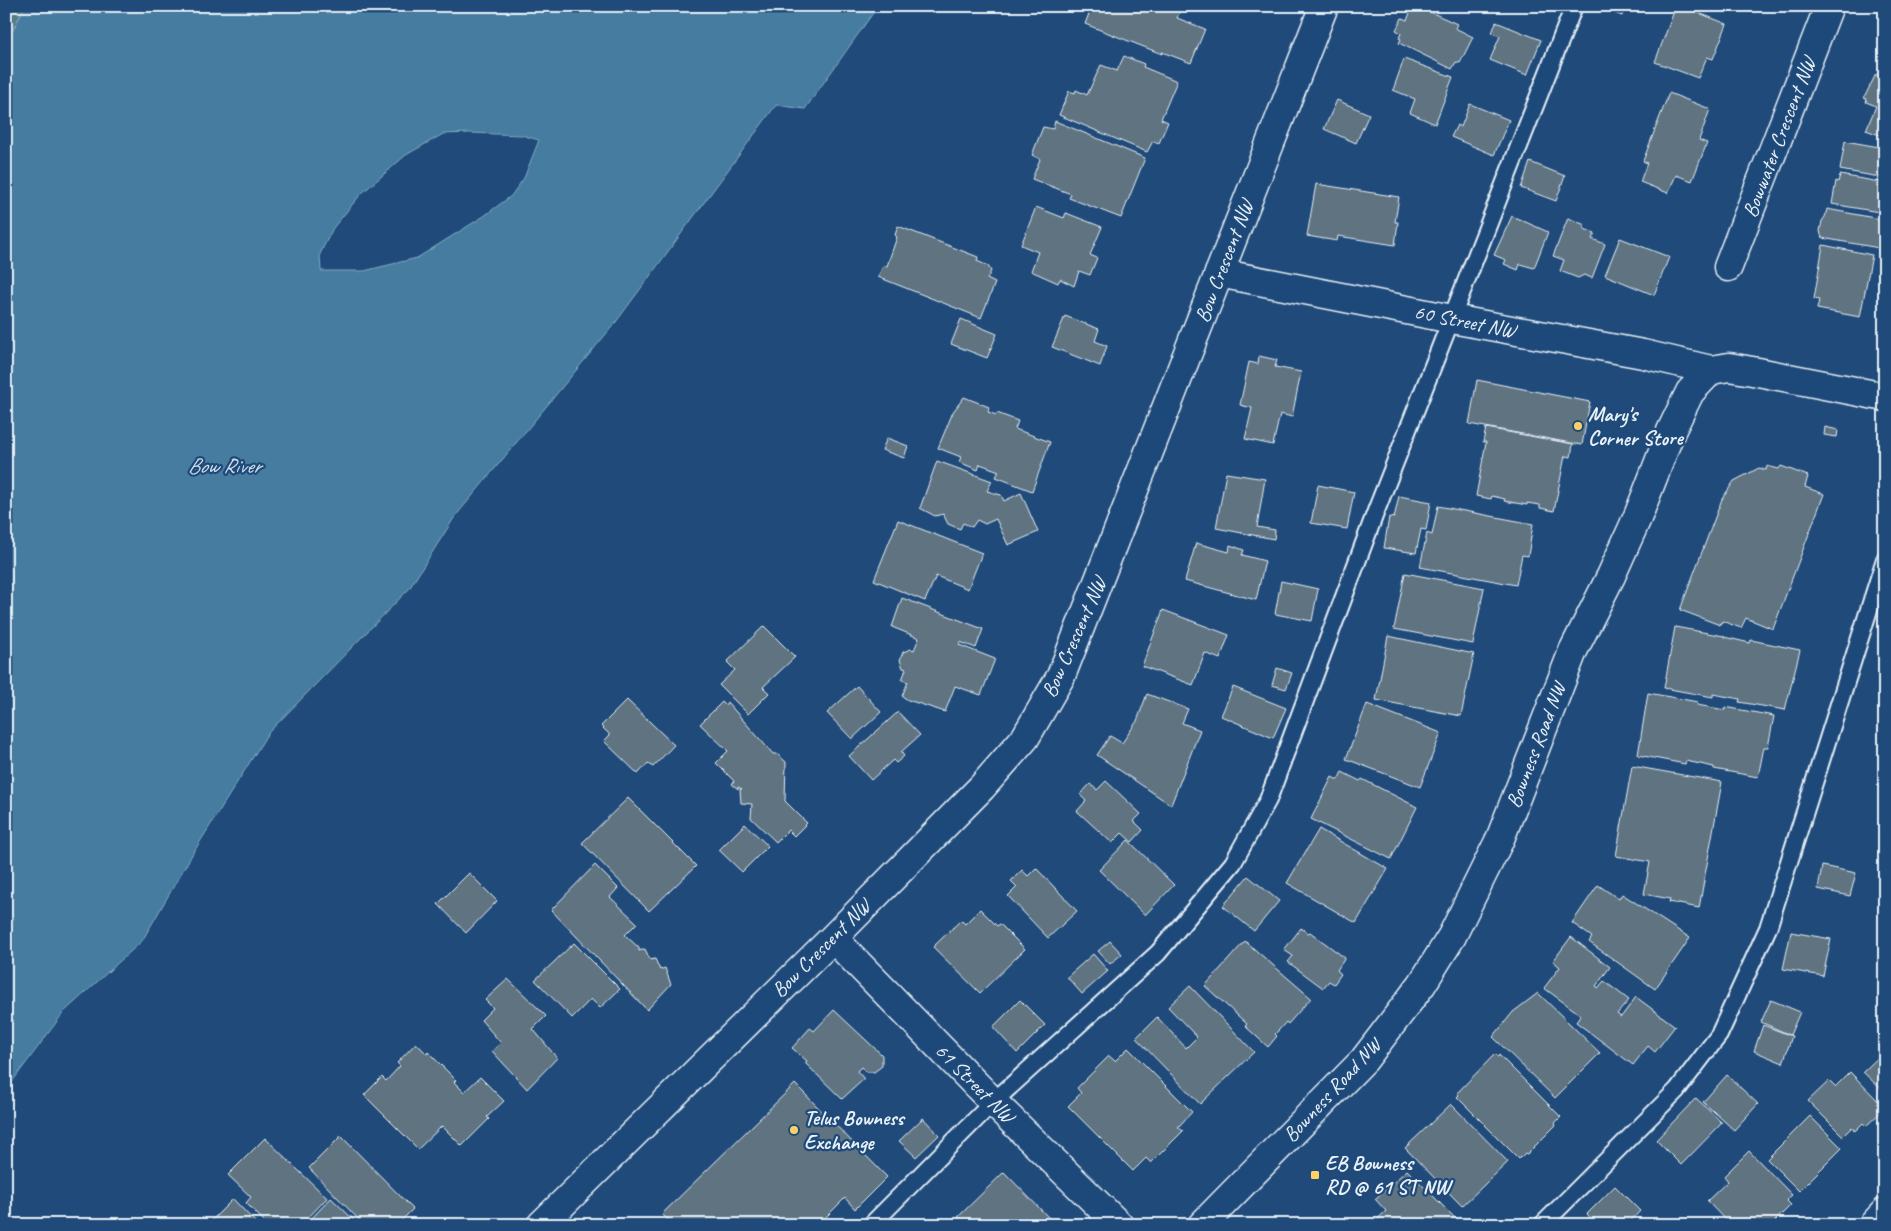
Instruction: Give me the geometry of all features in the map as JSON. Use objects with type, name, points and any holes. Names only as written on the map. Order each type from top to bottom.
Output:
[{"type":"street","name":"Bow Crescent NW","points":[[541,1225],[833,938],[982,787],[1025,738],[1061,676],[1324,6]]},
{"type":"street","name":"Bowwater Crescent NW","points":[[1728,268],[1829,6]]},
{"type":"street","name":"60 Street NW","points":[[1219,273],[1643,354],[1711,370]]},
{"type":"street","points":[[1711,370],[1729,368],[1758,372],[1885,397]]},
{"type":"street","name":"Bowness Road NW","points":[[1202,1225],[1364,1060],[1422,984],[1452,936],[1500,839],[1573,651],[1611,576],[1638,516],[1671,431],[1690,392],[1711,370]]},
{"type":"street","name":"61 Street NW","points":[[833,938],[993,1102],[1120,1225]]},
{"type":"street","points":[[1873,1225],[1885,1212]]},
{"type":"lane","points":[[871,1225],[993,1102],[1158,953],[1233,864],[1268,800],[1376,511],[1574,6]]},
{"type":"lane","points":[[1542,1225],[1677,1090],[1719,1035],[1768,928],[1885,559]]},
{"type":"green space","points":[[6,6],[25,6],[6,44]]},
{"type":"water","name":"Bow River","points":[[25,6],[878,6],[805,109],[776,105],[616,322],[454,518],[409,589],[268,733],[193,853],[142,941],[64,1012],[6,1090],[6,44]],"holes":[[[443,134],[521,135],[539,140],[524,178],[511,196],[484,216],[417,258],[364,271],[321,271],[320,254],[333,228],[361,194],[406,155]]]},
{"type":"building","points":[[1092,6],[1182,6],[1177,18],[1205,29],[1191,63],[1162,52],[1162,54],[1085,24]]},
{"type":"building","points":[[1417,6],[1457,24],[1455,28],[1473,37],[1460,63],[1456,62],[1452,69],[1399,43],[1401,33],[1396,30],[1402,18],[1407,20],[1411,11],[1414,12]]},
{"type":"building","points":[[1597,6],[1625,6],[1622,16]]},
{"type":"building","points":[[1676,6],[1681,6],[1727,24],[1713,59],[1707,57],[1698,78],[1655,62]]},
{"type":"building","points":[[1496,22],[1541,40],[1527,75],[1490,60],[1500,36],[1492,33]]},
{"type":"building","points":[[1124,56],[1144,64],[1143,67],[1177,81],[1161,119],[1168,122],[1159,143],[1153,141],[1147,152],[1059,115],[1069,91],[1075,93],[1076,90],[1087,95],[1101,65],[1117,71]]},
{"type":"building","points":[[1404,59],[1453,77],[1435,124],[1410,113],[1415,99],[1393,90]]},
{"type":"building","points":[[1876,74],[1885,78],[1885,137],[1866,130],[1876,106],[1866,102],[1867,99],[1864,98]]},
{"type":"building","points":[[1669,93],[1710,109],[1699,140],[1707,143],[1692,181],[1676,175],[1668,193],[1640,182],[1647,163],[1643,161]]},
{"type":"building","points":[[1337,100],[1369,114],[1356,143],[1324,129]]},
{"type":"building","points":[[1470,104],[1509,120],[1494,155],[1451,137],[1457,125],[1461,127]]},
{"type":"building","points":[[1055,121],[1145,158],[1121,218],[1069,198],[1071,194],[1032,179],[1040,159],[1032,155],[1043,127],[1053,129]]},
{"type":"building","points":[[1845,141],[1885,148],[1885,178],[1840,170]]},
{"type":"building","points":[[1530,162],[1565,176],[1556,201],[1521,188]]},
{"type":"building","points":[[1840,175],[1885,183],[1885,213],[1832,204],[1836,181],[1838,182]]},
{"type":"building","points":[[1316,184],[1399,197],[1395,222],[1398,222],[1395,245],[1338,236],[1337,241],[1307,236]]},
{"type":"building","points":[[1036,207],[1064,218],[1066,213],[1102,227],[1090,255],[1097,258],[1090,275],[1079,271],[1074,286],[1060,279],[1058,283],[1031,271],[1038,252],[1021,245]]},
{"type":"building","points":[[1827,209],[1885,220],[1885,249],[1822,238],[1820,231]]},
{"type":"building","points":[[1512,216],[1548,232],[1534,268],[1520,264],[1518,270],[1504,264],[1506,260],[1494,255]]},
{"type":"building","points":[[1568,218],[1585,225],[1584,229],[1595,233],[1592,239],[1605,244],[1592,278],[1584,275],[1578,278],[1560,271],[1564,260],[1553,256]]},
{"type":"building","points":[[898,226],[978,257],[977,261],[988,266],[991,271],[987,279],[995,283],[981,318],[878,277],[883,266],[887,266],[897,237],[895,235]]},
{"type":"building","points":[[1620,238],[1669,257],[1654,295],[1605,275]]},
{"type":"building","points":[[1823,245],[1872,255],[1860,317],[1817,309],[1819,300],[1814,299]]},
{"type":"building","points":[[1065,316],[1099,329],[1095,341],[1107,346],[1100,366],[1052,347]]},
{"type":"building","points":[[961,319],[997,334],[987,358],[951,344]]},
{"type":"building","points":[[1259,356],[1277,360],[1275,367],[1301,372],[1292,417],[1280,414],[1273,445],[1245,439],[1252,408],[1240,405],[1249,362],[1258,364]]},
{"type":"building","points":[[1477,380],[1590,402],[1582,445],[1469,424]]},
{"type":"building","points":[[964,397],[989,407],[988,412],[996,415],[997,413],[1018,421],[1015,429],[1050,442],[1032,491],[996,477],[999,471],[980,464],[978,470],[959,462],[961,457],[938,448],[953,412]]},
{"type":"building","points":[[1825,427],[1838,430],[1837,437],[1824,435]]},
{"type":"building","points":[[1486,428],[1573,444],[1571,457],[1565,456],[1554,511],[1540,508],[1540,505],[1504,501],[1505,499],[1492,496],[1491,499],[1476,496],[1486,442],[1483,442]]},
{"type":"building","points":[[887,438],[908,446],[904,458],[882,450]]},
{"type":"building","points":[[937,461],[992,481],[987,491],[1001,495],[1004,501],[1021,493],[1038,532],[1008,545],[996,519],[985,524],[977,520],[972,527],[963,523],[960,529],[948,524],[943,514],[935,516],[920,508]]},
{"type":"building","points":[[1767,466],[1779,469],[1781,466],[1808,476],[1805,487],[1824,494],[1773,629],[1746,618],[1741,628],[1722,621],[1720,625],[1680,610],[1722,499],[1734,481],[1759,468],[1766,470]]},
{"type":"building","points":[[1226,473],[1265,479],[1257,527],[1275,530],[1274,539],[1216,528]]},
{"type":"building","points":[[1318,485],[1354,492],[1347,529],[1311,523]]},
{"type":"building","points":[[1399,496],[1431,502],[1426,530],[1421,529],[1416,553],[1384,548],[1389,517],[1394,518]]},
{"type":"building","points":[[1438,506],[1533,524],[1528,556],[1522,555],[1516,585],[1420,567],[1427,533],[1432,535]]},
{"type":"building","points":[[898,520],[982,553],[968,589],[936,576],[925,601],[874,580]]},
{"type":"building","points":[[1196,543],[1229,552],[1230,545],[1244,550],[1242,555],[1265,561],[1256,600],[1185,581]]},
{"type":"building","points":[[1405,573],[1484,588],[1473,644],[1394,629]]},
{"type":"building","points":[[1281,581],[1318,589],[1312,621],[1275,614]]},
{"type":"building","points":[[902,598],[983,629],[976,648],[960,642],[959,645],[995,659],[981,695],[955,686],[945,712],[908,700],[902,696],[908,682],[902,680],[906,669],[903,668],[900,660],[903,652],[911,649],[914,650],[919,638],[892,627]]},
{"type":"building","points":[[1163,610],[1229,635],[1220,659],[1205,653],[1193,685],[1142,666]]},
{"type":"building","points":[[764,626],[795,657],[763,687],[769,693],[748,714],[719,685],[735,670],[727,662]]},
{"type":"building","points":[[1675,627],[1750,643],[1751,640],[1800,650],[1785,710],[1739,702],[1740,699],[1713,694],[1713,697],[1664,688]]},
{"type":"building","points":[[1388,636],[1474,654],[1461,716],[1376,700]]},
{"type":"building","points":[[1277,668],[1292,673],[1286,689],[1272,685]]},
{"type":"building","points":[[857,686],[881,712],[852,739],[827,713]]},
{"type":"building","points":[[1233,687],[1286,708],[1273,738],[1221,716]]},
{"type":"building","points":[[1648,693],[1698,702],[1697,705],[1725,710],[1725,707],[1774,716],[1768,747],[1764,747],[1758,777],[1714,769],[1714,767],[1686,761],[1685,764],[1638,755]]},
{"type":"building","points":[[1147,694],[1188,709],[1182,723],[1200,730],[1171,805],[1097,755],[1110,736],[1122,743],[1137,721]]},
{"type":"building","points":[[627,700],[674,745],[653,767],[648,763],[638,774],[604,741],[610,735],[601,726]]},
{"type":"building","points":[[722,702],[725,705],[727,702],[773,754],[777,754],[786,762],[785,801],[807,823],[794,836],[788,830],[776,842],[751,818],[752,804],[741,803],[740,789],[742,789],[738,787],[738,789],[732,784],[734,781],[716,763],[728,751],[700,724]]},
{"type":"building","points":[[1367,704],[1441,733],[1420,787],[1346,759]]},
{"type":"building","points":[[898,712],[920,735],[901,752],[904,756],[896,763],[893,760],[871,780],[849,756]]},
{"type":"building","points":[[1632,766],[1722,782],[1699,908],[1669,902],[1670,899],[1644,894],[1650,862],[1616,856]]},
{"type":"building","points":[[1342,772],[1360,781],[1362,779],[1417,807],[1391,859],[1311,819],[1332,777],[1338,780]]},
{"type":"building","points":[[1106,781],[1141,814],[1134,821],[1143,830],[1132,842],[1122,833],[1112,843],[1077,811],[1086,801],[1080,795],[1090,784],[1097,790]]},
{"type":"building","points":[[628,798],[696,866],[649,911],[582,843]]},
{"type":"building","points":[[745,824],[768,846],[742,872],[719,850]]},
{"type":"building","points":[[1319,829],[1388,869],[1356,923],[1287,883]]},
{"type":"building","points":[[1128,840],[1174,885],[1145,915],[1099,870]]},
{"type":"building","points":[[595,865],[618,888],[610,897],[637,923],[625,935],[639,948],[639,951],[645,949],[650,960],[655,959],[660,970],[665,968],[671,984],[647,1010],[551,910]]},
{"type":"building","points":[[1822,866],[1856,873],[1850,896],[1818,889]]},
{"type":"building","points":[[1036,868],[1077,911],[1048,938],[1008,896],[1017,887],[1011,881],[1022,870],[1028,876]]},
{"type":"building","points":[[469,873],[497,901],[466,933],[438,904]]},
{"type":"building","points":[[1248,876],[1279,901],[1254,931],[1223,906]]},
{"type":"building","points":[[1598,885],[1619,899],[1622,894],[1690,938],[1655,989],[1589,942],[1592,937],[1572,923]]},
{"type":"building","points":[[980,909],[997,926],[1000,924],[1025,949],[980,993],[933,947],[961,920],[965,924]]},
{"type":"building","points":[[1301,928],[1308,933],[1310,932],[1345,958],[1337,970],[1341,974],[1334,984],[1329,981],[1323,988],[1288,962],[1293,956],[1284,950]]},
{"type":"building","points":[[1791,932],[1831,939],[1823,976],[1783,969]]},
{"type":"building","points":[[1571,937],[1610,967],[1596,986],[1598,988],[1604,981],[1629,1000],[1617,1014],[1621,1017],[1636,997],[1675,1026],[1655,1052],[1648,1046],[1633,1065],[1576,1022],[1581,1015],[1544,988],[1560,967],[1553,961]]},
{"type":"building","points":[[1110,941],[1122,954],[1110,964],[1098,951]]},
{"type":"building","points":[[1245,941],[1311,998],[1288,1024],[1286,1022],[1275,1034],[1277,1036],[1268,1047],[1245,1026],[1247,1024],[1205,986]]},
{"type":"building","points":[[574,943],[620,989],[600,1008],[591,999],[572,1018],[535,980]]},
{"type":"building","points":[[1093,954],[1108,971],[1082,994],[1067,977]]},
{"type":"building","points":[[508,979],[546,1016],[533,1029],[557,1058],[527,1089],[492,1051],[501,1043],[481,1020],[493,1008],[485,1000]]},
{"type":"building","points":[[1190,986],[1254,1052],[1200,1104],[1136,1038],[1157,1017],[1186,1048],[1197,1037],[1168,1007]]},
{"type":"building","points":[[1538,993],[1600,1053],[1555,1098],[1493,1037],[1513,1012]]},
{"type":"building","points":[[1020,1000],[1045,1025],[1017,1053],[993,1027]]},
{"type":"building","points":[[1771,1000],[1800,1012],[1790,1035],[1761,1022]]},
{"type":"building","points":[[834,1010],[882,1055],[882,1066],[874,1072],[866,1072],[861,1067],[857,1071],[864,1079],[842,1099],[805,1063],[807,1061],[792,1048],[810,1028],[814,1031]]},
{"type":"building","points":[[1763,1025],[1792,1036],[1783,1063],[1754,1051]]},
{"type":"building","points":[[416,1043],[427,1054],[428,1052],[456,1080],[454,1082],[464,1092],[480,1077],[504,1101],[487,1117],[489,1119],[462,1146],[442,1126],[418,1149],[364,1095],[382,1077],[386,1081],[400,1066],[397,1063]]},
{"type":"building","points":[[1128,1048],[1192,1112],[1178,1127],[1183,1131],[1151,1163],[1146,1158],[1133,1171],[1068,1106],[1081,1093],[1077,1088],[1109,1056],[1115,1061]]},
{"type":"building","points":[[1885,1051],[1885,1093],[1863,1072]]},
{"type":"building","points":[[1495,1054],[1498,1057],[1499,1055],[1561,1117],[1555,1123],[1556,1125],[1527,1154],[1525,1153],[1519,1159],[1457,1097],[1459,1095],[1457,1093]]},
{"type":"building","points":[[1850,1072],[1885,1108],[1866,1126],[1863,1123],[1855,1131],[1852,1127],[1843,1136],[1808,1101],[1829,1081],[1835,1087]]},
{"type":"building","points":[[1727,1075],[1758,1104],[1734,1130],[1703,1102]]},
{"type":"building","name":"Telus Bowness Exchange","points":[[795,1084],[887,1177],[855,1209],[845,1198],[818,1225],[673,1225],[662,1214]]},
{"type":"building","points":[[1696,1098],[1722,1123],[1681,1165],[1656,1140]]},
{"type":"building","points":[[1451,1104],[1508,1162],[1462,1206],[1405,1148]]},
{"type":"building","points":[[1810,1116],[1842,1148],[1799,1191],[1767,1159]]},
{"type":"building","points":[[923,1118],[939,1135],[916,1157],[899,1141]]},
{"type":"building","points":[[341,1136],[413,1209],[397,1225],[364,1225],[309,1168]]},
{"type":"building","points":[[265,1138],[327,1198],[301,1225],[268,1225],[246,1203],[251,1197],[228,1175]]},
{"type":"building","points":[[1749,1151],[1792,1195],[1786,1200],[1791,1205],[1775,1221],[1779,1225],[1730,1225],[1707,1201],[1728,1181],[1724,1176]]},
{"type":"building","points":[[1407,1170],[1462,1225],[1371,1225],[1386,1211],[1375,1199]]},
{"type":"building","points":[[1004,1172],[1053,1222],[1057,1221],[1057,1225],[965,1225],[958,1217]]},
{"type":"building","points":[[1615,1186],[1640,1211],[1627,1225],[1597,1225],[1587,1214]]},
{"type":"building","points":[[331,1198],[354,1220],[350,1225],[310,1225],[308,1222]]},
{"type":"building","points":[[233,1199],[258,1225],[207,1225]]},
{"type":"place","name":"Mary's Corner Store","points":[[1578,426]]},
{"type":"place","name":"Telus Bowness Exchange","points":[[794,1130]]},
{"type":"place","name":"EB Bowness RD @ 61 ST NW","points":[[1315,1175]]}]
